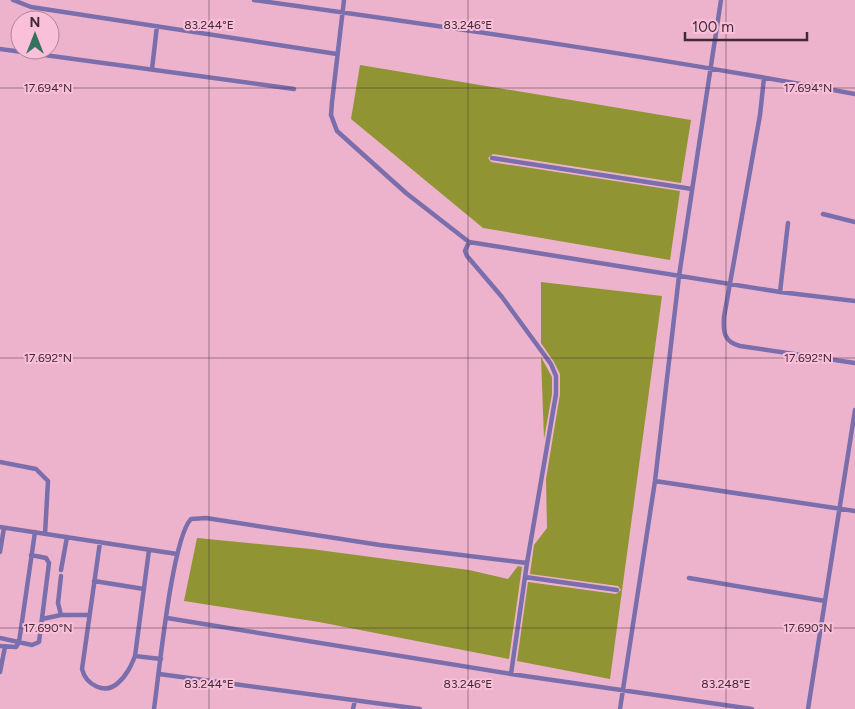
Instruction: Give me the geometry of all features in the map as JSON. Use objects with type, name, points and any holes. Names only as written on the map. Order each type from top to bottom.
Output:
[{"type":"lane","points":[[13,0],[31,7],[337,54]]},
{"type":"lane","points":[[254,0],[453,26],[711,67],[855,94]]},
{"type":"lane","points":[[344,0],[331,116],[337,131],[406,193],[469,242],[780,292],[855,301]]},
{"type":"lane","points":[[620,709],[655,481],[679,276],[721,0]]},
{"type":"lane","points":[[152,70],[157,26]]},
{"type":"lane","points":[[0,49],[294,89]]},
{"type":"lane","points":[[764,78],[760,116],[730,284],[724,332],[726,338],[735,344],[855,363]]},
{"type":"lane","points":[[492,158],[692,189]]},
{"type":"lane","points":[[824,214],[855,222]]},
{"type":"lane","points":[[780,292],[788,224]]},
{"type":"lane","points":[[469,242],[465,251],[467,256],[502,297],[542,350],[556,376],[556,394],[527,563],[511,674]]},
{"type":"lane","points":[[808,709],[855,410]]},
{"type":"lane","points":[[0,462],[36,469],[48,481],[45,534]]},
{"type":"lane","points":[[655,481],[855,511]]},
{"type":"lane","points":[[154,709],[177,554],[185,525],[191,519],[197,518],[380,545],[527,563]]},
{"type":"lane","points":[[0,552],[2,527],[177,554]]},
{"type":"lane","points":[[0,672],[2,646],[16,648],[19,642],[35,532]]},
{"type":"lane","points":[[62,570],[67,537]]},
{"type":"lane","points":[[100,542],[82,669],[84,677],[90,683],[103,688],[118,684],[130,669],[135,656],[149,550]]},
{"type":"lane","points":[[0,638],[32,645],[39,642],[49,563],[46,558],[31,555]]},
{"type":"lane","points":[[61,576],[58,603],[62,615]]},
{"type":"lane","points":[[526,577],[617,590]]},
{"type":"lane","points":[[690,578],[824,601]]},
{"type":"lane","points":[[94,581],[144,589]]},
{"type":"lane","points":[[42,619],[62,615],[89,615]]},
{"type":"lane","points":[[167,618],[511,674],[752,709]]},
{"type":"lane","points":[[135,656],[161,659]]},
{"type":"lane","points":[[159,674],[420,709]]},
{"type":"lane","points":[[353,709],[355,700]]},
{"type":"building","points":[[360,65],[691,120],[681,183],[493,154],[488,158],[491,162],[680,191],[670,260],[483,228],[351,119]]},
{"type":"building","points":[[541,282],[662,296],[610,679],[517,661],[528,582],[616,594],[621,590],[618,586],[530,574],[534,545],[547,528],[546,479],[560,394],[560,374],[541,343]]},
{"type":"building","points":[[541,357],[552,377],[552,394],[544,439]]},
{"type":"building","points":[[197,538],[311,549],[469,570],[508,579],[518,566],[522,567],[509,659],[319,622],[184,601]]}]
